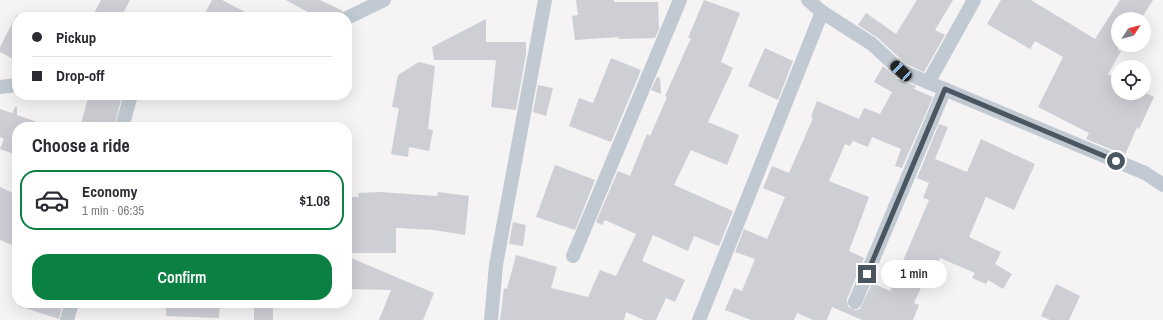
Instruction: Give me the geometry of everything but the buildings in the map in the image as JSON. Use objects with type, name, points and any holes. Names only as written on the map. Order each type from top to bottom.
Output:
[{"type":"street","points":[[352,16],[384,0]]},
{"type":"street","points":[[491,320],[496,265],[545,0]]},
{"type":"street","points":[[573,256],[680,0]]},
{"type":"street","points":[[808,0],[822,12],[872,44],[901,71],[929,81],[1145,173],[1163,185]]},
{"type":"street","points":[[929,81],[974,0]]},
{"type":"street","points":[[699,320],[822,12]]},
{"type":"street","points":[[0,87],[12,86]]},
{"type":"street","points":[[856,302],[945,89]]},
{"type":"street","points":[[123,122],[130,100]]},
{"type":"street","points":[[67,320],[71,308]]},
{"type":"route","points":[[867,274],[945,89],[1116,161]]}]
